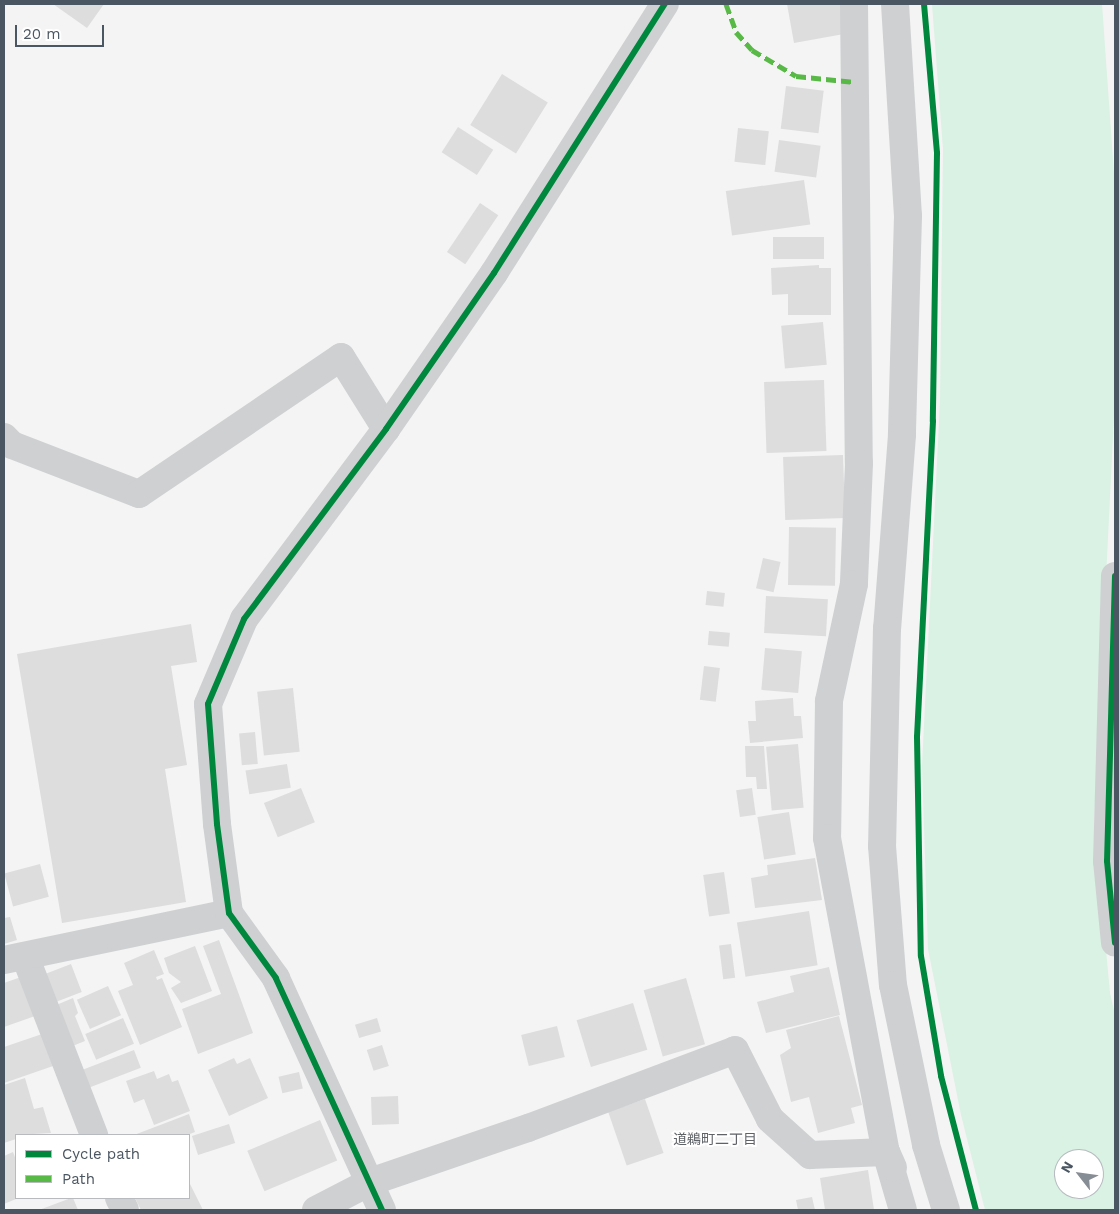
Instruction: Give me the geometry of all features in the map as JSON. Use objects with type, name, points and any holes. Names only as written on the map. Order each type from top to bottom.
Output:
[{"type":"street","points":[[382,1210],[276,978],[229,913],[217,824],[208,704],[244,619],[386,429],[494,273],[665,4]]},
{"type":"street","points":[[854,4],[859,463],[854,584],[829,702],[827,838],[886,1152],[903,1210]]},
{"type":"street","points":[[896,4],[908,216],[902,435],[886,628],[882,846],[893,985],[926,1145],[946,1210]]},
{"type":"street","points":[[4,437],[12,445],[139,494],[341,358],[386,429]]},
{"type":"street","points":[[1115,576],[1107,861],[1115,943]]},
{"type":"street","points":[[94,1134],[14,958],[229,913]]},
{"type":"street","points":[[316,1210],[370,1182],[528,1128],[735,1050],[770,1119],[810,1155],[886,1152]]},
{"type":"street","points":[[886,1152],[913,1210]]},
{"type":"green space","points":[[932,4],[1102,4],[1115,188],[1115,395],[1094,822],[1110,993],[1115,1015],[1115,1210],[985,1210],[961,1115],[928,949],[922,766],[940,402],[943,149]]},
{"type":"building","points":[[53,4],[104,4],[87,28]]},
{"type":"building","points":[[787,4],[845,4],[844,34],[794,43]]},
{"type":"building","points":[[502,74],[548,103],[516,153],[470,125]]},
{"type":"building","points":[[786,86],[824,91],[818,133],[781,129]]},
{"type":"building","points":[[458,127],[493,150],[477,175],[442,152]]},
{"type":"building","points":[[738,128],[769,131],[765,165],[734,162]]},
{"type":"building","points":[[779,140],[821,146],[816,178],[775,172]]},
{"type":"building","points":[[804,180],[810,225],[732,236],[726,191]]},
{"type":"building","points":[[480,203],[498,215],[465,264],[447,252]]},
{"type":"building","points":[[773,237],[824,237],[824,259],[773,259]]},
{"type":"building","points":[[819,265],[819,268],[831,268],[831,315],[788,315],[788,294],[772,295],[771,268]]},
{"type":"building","points":[[823,322],[827,365],[785,368],[781,326]]},
{"type":"building","points":[[824,380],[826,451],[767,453],[764,382]]},
{"type":"building","points":[[843,455],[845,518],[785,520],[783,457]]},
{"type":"building","points":[[789,527],[836,528],[835,586],[788,585]]},
{"type":"building","points":[[763,558],[781,562],[774,592],[756,588]]},
{"type":"building","points":[[707,591],[725,593],[723,607],[706,605]]},
{"type":"building","points":[[766,596],[828,599],[826,636],[764,633]]},
{"type":"building","points":[[191,624],[197,662],[171,666],[187,765],[165,769],[186,902],[62,923],[17,654]]},
{"type":"building","points":[[709,631],[730,633],[729,647],[708,645]]},
{"type":"building","points":[[765,648],[802,651],[798,693],[761,690]]},
{"type":"building","points":[[704,666],[720,668],[716,702],[700,700]]},
{"type":"building","points":[[293,688],[300,752],[264,755],[257,692]]},
{"type":"building","points":[[793,698],[794,716],[801,716],[803,738],[750,743],[748,721],[756,721],[755,701]]},
{"type":"building","points":[[255,732],[258,764],[242,765],[239,733]]},
{"type":"building","points":[[798,744],[804,808],[772,811],[766,747]]},
{"type":"building","points":[[745,746],[764,746],[767,789],[757,789],[756,777],[746,777]]},
{"type":"building","points":[[287,764],[291,788],[249,794],[246,771]]},
{"type":"building","points":[[301,788],[315,822],[278,837],[264,803]]},
{"type":"building","points":[[752,788],[756,815],[740,817],[736,790]]},
{"type":"building","points":[[789,812],[796,854],[764,859],[757,817]]},
{"type":"building","points":[[815,858],[822,900],[755,908],[751,878],[768,875],[767,865]]},
{"type":"building","points":[[40,864],[49,897],[13,906],[4,874]]},
{"type":"building","points":[[724,872],[730,914],[709,917],[703,875]]},
{"type":"building","points":[[809,911],[818,965],[746,977],[737,922]]},
{"type":"building","points":[[10,917],[17,940],[4,944],[4,918]]},
{"type":"building","points":[[219,940],[253,1033],[198,1054],[182,1009],[221,994],[203,946]]},
{"type":"building","points":[[731,944],[735,978],[723,979],[719,945]]},
{"type":"building","points":[[195,946],[212,991],[181,1003],[171,988],[181,982],[169,973],[164,958]]},
{"type":"building","points":[[154,950],[164,974],[156,977],[157,980],[162,978],[182,1027],[140,1045],[118,991],[133,985],[124,963]]},
{"type":"building","points":[[71,964],[82,992],[50,1004],[39,976]]},
{"type":"building","points":[[829,967],[840,1015],[766,1033],[757,1002],[794,992],[790,976]]},
{"type":"building","points":[[21,977],[35,1016],[4,1027],[4,983]]},
{"type":"building","points":[[686,978],[705,1044],[663,1056],[644,990]]},
{"type":"building","points":[[108,986],[121,1015],[90,1029],[77,1000]]},
{"type":"building","points":[[73,998],[78,1013],[75,1016],[85,1041],[65,1049],[49,1008]]},
{"type":"building","points":[[633,1003],[647,1050],[591,1067],[577,1020]]},
{"type":"building","points":[[839,1016],[862,1105],[851,1108],[855,1123],[818,1133],[809,1097],[791,1102],[780,1055],[791,1048],[786,1030]]},
{"type":"building","points":[[123,1018],[134,1044],[96,1060],[85,1034]]},
{"type":"building","points":[[377,1018],[381,1031],[359,1038],[355,1025]]},
{"type":"building","points":[[557,1026],[565,1057],[529,1066],[521,1035]]},
{"type":"building","points":[[45,1033],[56,1065],[4,1083],[4,1047]]},
{"type":"building","points":[[382,1045],[389,1066],[374,1071],[367,1050]]},
{"type":"building","points":[[134,1050],[141,1068],[89,1087],[83,1070]]},
{"type":"building","points":[[234,1058],[237,1064],[250,1058],[268,1098],[229,1116],[208,1070]]},
{"type":"building","points":[[154,1071],[157,1079],[169,1074],[172,1082],[178,1080],[190,1111],[154,1125],[144,1099],[134,1103],[126,1081]]},
{"type":"building","points":[[299,1072],[303,1089],[282,1093],[279,1077]]},
{"type":"building","points":[[25,1078],[34,1109],[43,1107],[51,1133],[15,1134],[15,1139],[4,1143],[4,1085]]},
{"type":"building","points":[[398,1096],[399,1124],[372,1125],[371,1097]]},
{"type":"building","points":[[645,1099],[664,1153],[627,1166],[608,1112]]},
{"type":"building","points":[[189,1114],[195,1132],[190,1134],[137,1134]]},
{"type":"building","points":[[320,1120],[337,1161],[264,1191],[247,1151]]},
{"type":"building","points":[[229,1124],[235,1143],[198,1155],[192,1136]]},
{"type":"building","points":[[13,1152],[15,1157],[16,1199],[4,1204],[4,1156]]},
{"type":"building","points":[[868,1170],[874,1210],[825,1210],[820,1178]]},
{"type":"building","points":[[190,1184],[203,1210],[141,1210],[136,1199],[190,1199]]},
{"type":"building","points":[[812,1197],[815,1210],[798,1210],[796,1200]]},
{"type":"building","points":[[68,1199],[73,1199],[78,1210],[39,1210]]},
{"type":"marked path","points":[[726,4],[736,32],[752,50],[796,76],[855,82]]},
{"type":"cycle path","points":[[382,1210],[276,978],[229,913],[217,824],[208,704],[244,619],[386,429],[494,273],[665,4]]},
{"type":"cycle path","points":[[924,4],[937,153],[933,421],[917,737],[921,956],[941,1076],[976,1210]]},
{"type":"cycle path","points":[[1115,576],[1107,861],[1115,943]]},
{"type":"district","name":"道鵜町二丁目","points":[[715,1139]]}]
